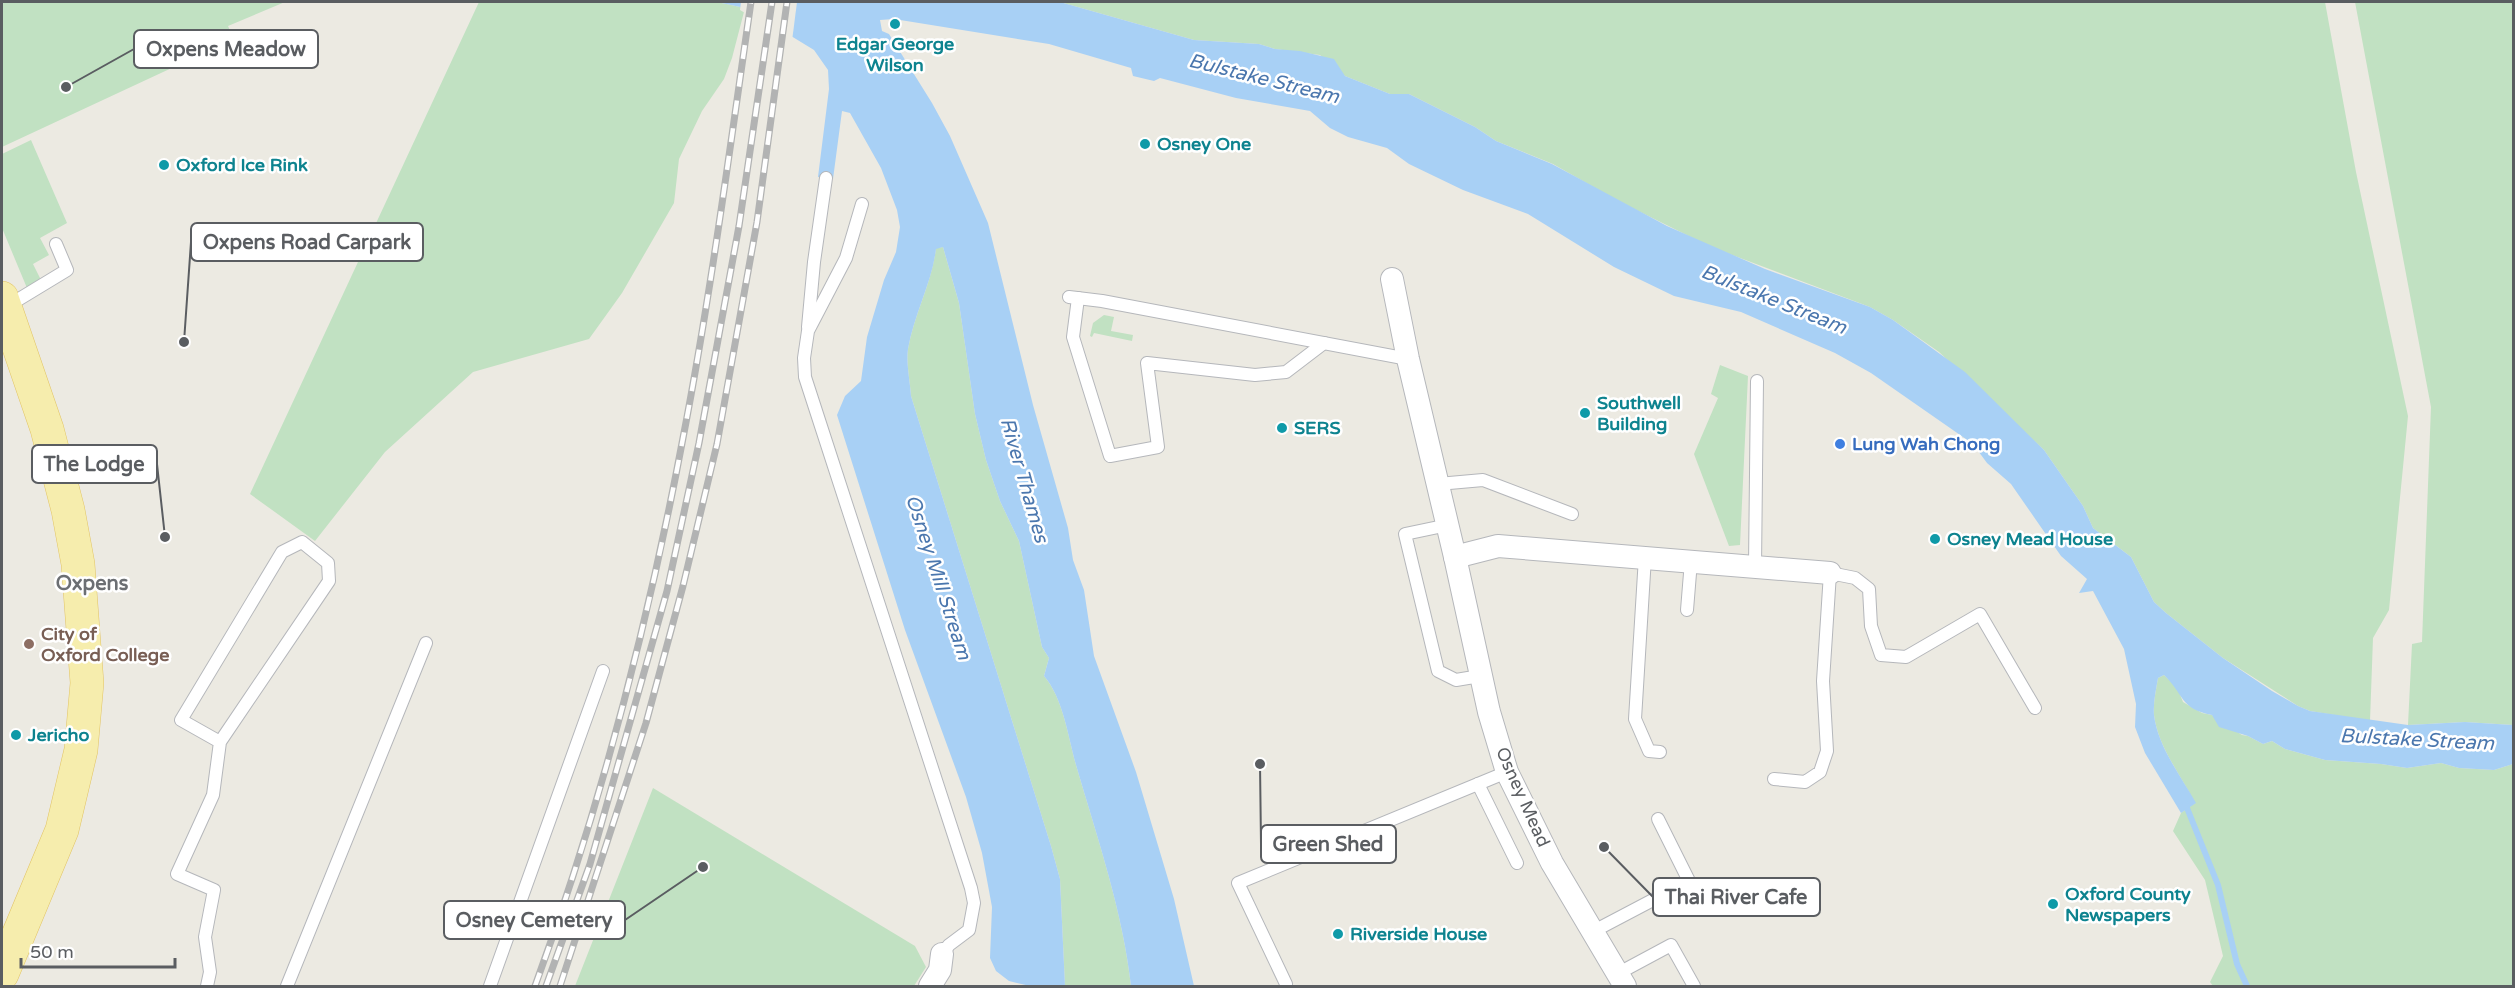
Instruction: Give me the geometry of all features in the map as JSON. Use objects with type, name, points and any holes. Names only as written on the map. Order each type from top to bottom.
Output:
[{"type":"main road","points":[[2,974],[62,830],[81,750],[87,683],[78,564],[68,510],[47,429],[3,303]]},
{"type":"street","name":"Osney Mead","points":[[1392,279],[1480,676],[1507,772],[1552,863],[1621,981]]},
{"type":"street","points":[[1455,557],[1498,546],[1830,573]]},
{"type":"street","points":[[930,987],[939,970],[942,954]]},
{"type":"lane","points":[[826,178],[813,262],[804,358],[805,377],[971,888],[973,911],[969,930],[949,945],[942,954]]},
{"type":"lane","points":[[808,331],[846,258],[862,204]]},
{"type":"lane","points":[[3,303],[67,270],[56,244]]},
{"type":"lane","points":[[1324,343],[1286,372],[1255,375],[1147,363],[1158,447],[1110,456],[1073,337],[1074,297],[1324,343],[1408,359]]},
{"type":"lane","points":[[1755,567],[1757,381]]},
{"type":"lane","points":[[1438,484],[1483,480],[1572,514]]},
{"type":"lane","points":[[1448,525],[1405,534],[1438,671],[1456,680],[1480,676]]},
{"type":"lane","points":[[207,987],[210,972],[205,937],[214,890],[177,874],[213,795],[220,742],[329,581],[328,563],[302,542],[282,552],[181,720],[220,742]]},
{"type":"lane","points":[[1646,557],[1635,719],[1649,751],[1660,752]]},
{"type":"lane","points":[[1687,610],[1691,561]]},
{"type":"lane","points":[[1774,779],[1805,782],[1820,772],[1827,752],[1823,681],[1830,573],[1855,578],[1869,589],[1871,626],[1881,655],[1906,657],[1980,614],[2035,708]]},
{"type":"lane","points":[[287,987],[426,643]]},
{"type":"lane","points":[[490,987],[603,671]]},
{"type":"lane","points":[[1286,984],[1238,883],[1507,772]]},
{"type":"lane","points":[[1478,784],[1517,863]]},
{"type":"lane","points":[[1592,932],[1689,880],[1658,819]]},
{"type":"lane","points":[[1621,981],[1671,945],[1694,987]]},
{"type":"green space","points":[[2,2],[285,2],[228,26],[234,39],[2,147]]},
{"type":"green space","points":[[479,2],[717,2],[745,8],[724,79],[702,111],[679,159],[674,203],[622,293],[589,339],[473,372],[385,452],[315,541],[250,494]]},
{"type":"green space","points":[[1060,2],[2325,2],[2356,172],[2408,416],[2389,610],[2373,638],[2370,721],[2310,711],[2298,706],[2223,658],[2166,613],[2154,602],[2131,557],[2093,528],[2083,506],[2044,450],[1939,352],[1870,307],[1711,247],[1618,201],[1553,164],[1496,141],[1475,127],[1409,94],[1390,94],[1345,76],[1320,55],[1275,49],[1259,44],[1194,40]]},
{"type":"green space","points":[[2355,2],[2513,2],[2513,725],[2465,722],[2408,725],[2412,644],[2422,642],[2431,407]]},
{"type":"green space","points":[[31,140],[67,223],[40,238],[49,255],[33,264],[41,280],[27,288],[2,228],[2,154]]},
{"type":"green space","points":[[943,247],[959,303],[975,414],[986,460],[1000,501],[1019,541],[1042,647],[1049,658],[1044,676],[1051,685],[1060,706],[1108,875],[1122,930],[1131,986],[1065,986],[1060,879],[911,396],[908,349],[914,323],[931,274],[936,248]]},
{"type":"green space","points":[[1104,315],[1114,317],[1111,331],[1133,335],[1132,341],[1094,333],[1092,337],[1090,336],[1093,323]]},
{"type":"green space","points":[[1720,365],[1748,376],[1740,545],[1729,546],[1694,454],[1718,398],[1711,394]]},
{"type":"green space","points":[[2164,675],[2177,687],[2183,702],[2202,713],[2212,715],[2242,735],[2263,744],[2272,741],[2285,749],[2325,760],[2407,768],[2441,763],[2459,768],[2494,770],[2513,764],[2513,986],[2213,986],[2210,982],[2223,956],[2205,880],[2173,831],[2181,813],[2195,803],[2165,750],[2154,715],[2158,678]]},
{"type":"green space","points":[[653,788],[915,946],[926,967],[914,986],[575,986]]},
{"type":"water","points":[[717,2],[1060,2],[1194,40],[1259,44],[1334,59],[1345,76],[1390,94],[1409,94],[1475,127],[1496,141],[1552,164],[1667,226],[1765,269],[1870,307],[1893,320],[1965,372],[2044,450],[2083,506],[2093,528],[2131,557],[2154,602],[2223,658],[2272,691],[2310,711],[2408,725],[2465,722],[2513,725],[2513,764],[2494,770],[2459,768],[2441,763],[2407,768],[2325,760],[2285,749],[2272,741],[2263,744],[2248,736],[2219,727],[2212,715],[2188,705],[2164,675],[2158,678],[2155,696],[2156,727],[2165,750],[2196,803],[2181,813],[2145,753],[2135,727],[2136,704],[2124,649],[2093,591],[2079,593],[2087,579],[2061,556],[2011,484],[1987,463],[1973,444],[1871,373],[1835,353],[1741,312],[1674,296],[1614,267],[1528,214],[1463,190],[1409,164],[1387,148],[1348,137],[1330,128],[1310,111],[1236,98],[1160,78],[1154,81],[1133,76],[1131,68],[1049,44],[894,19],[880,20],[882,31],[889,34],[950,136],[988,223],[1033,405],[1068,528],[1073,560],[1084,590],[1094,656],[1136,772],[1174,899],[1194,986],[1131,986],[1122,930],[1108,875],[1060,706],[1051,685],[1044,676],[1049,658],[1042,647],[1019,541],[1000,501],[986,460],[975,414],[959,303],[943,247],[936,249],[931,274],[914,323],[908,349],[911,396],[1060,879],[1065,986],[1030,986],[1009,981],[996,971],[990,958],[992,907],[982,853],[966,797],[905,630],[837,415],[845,396],[861,381],[867,337],[884,280],[896,252],[900,227],[897,210],[881,168],[850,113],[842,111],[833,179],[818,177],[829,89],[828,70],[814,50],[745,8]]},
{"type":"pier","points":[[741,2],[797,2],[792,41],[740,10]]},
{"type":"waterway","points":[[2185,803],[2218,885],[2237,964],[2247,986]]},
{"type":"railway","points":[[535,986],[581,852],[601,784],[654,577],[683,438],[702,329],[751,2]]},
{"type":"railway","points":[[546,986],[590,864],[667,591],[699,443],[739,226],[772,2]]},
{"type":"railway","points":[[560,986],[646,723],[683,586],[717,444],[757,222],[787,2]]},
{"type":"place","name":"Edgar George Wilson","points":[[895,24]]},
{"type":"place","name":"Oxpens Meadow","points":[[66,87]]},
{"type":"place","name":"Osney One","points":[[1145,144]]},
{"type":"place","name":"Oxford Ice Rink","points":[[164,165]]},
{"type":"place","name":"Oxpens Road Carpark","points":[[184,342]]},
{"type":"place","name":"Southwell Building","points":[[1585,413]]},
{"type":"place","name":"SERS","points":[[1282,428]]},
{"type":"place","name":"Lung Wah Chong","points":[[1840,444]]},
{"type":"place","name":"The Lodge","points":[[165,537]]},
{"type":"place","name":"Osney Mead House","points":[[1935,539]]},
{"type":"place","name":"City of Oxford College","points":[[29,644]]},
{"type":"place","name":"Jericho","points":[[16,735]]},
{"type":"place","name":"Green Shed","points":[[1260,764]]},
{"type":"place","name":"Thai River Cafe","points":[[1604,847]]},
{"type":"place","name":"Osney Cemetery","points":[[703,867]]},
{"type":"place","name":"Oxford County Newspapers","points":[[2053,904]]},
{"type":"place","name":"Riverside House","points":[[1338,934]]},
{"type":"district","name":"Oxpens","points":[[92,583]]},
{"type":"water label","name":"Bulstake Stream","points":[[1264,78]]},
{"type":"water label","name":"Bulstake Stream","points":[[1774,299]]},
{"type":"water label","name":"River Thames","points":[[1025,480]]},
{"type":"water label","name":"Osney Mill Stream","points":[[939,577]]},
{"type":"water label","name":"Bulstake Stream","points":[[2417,739]]}]
